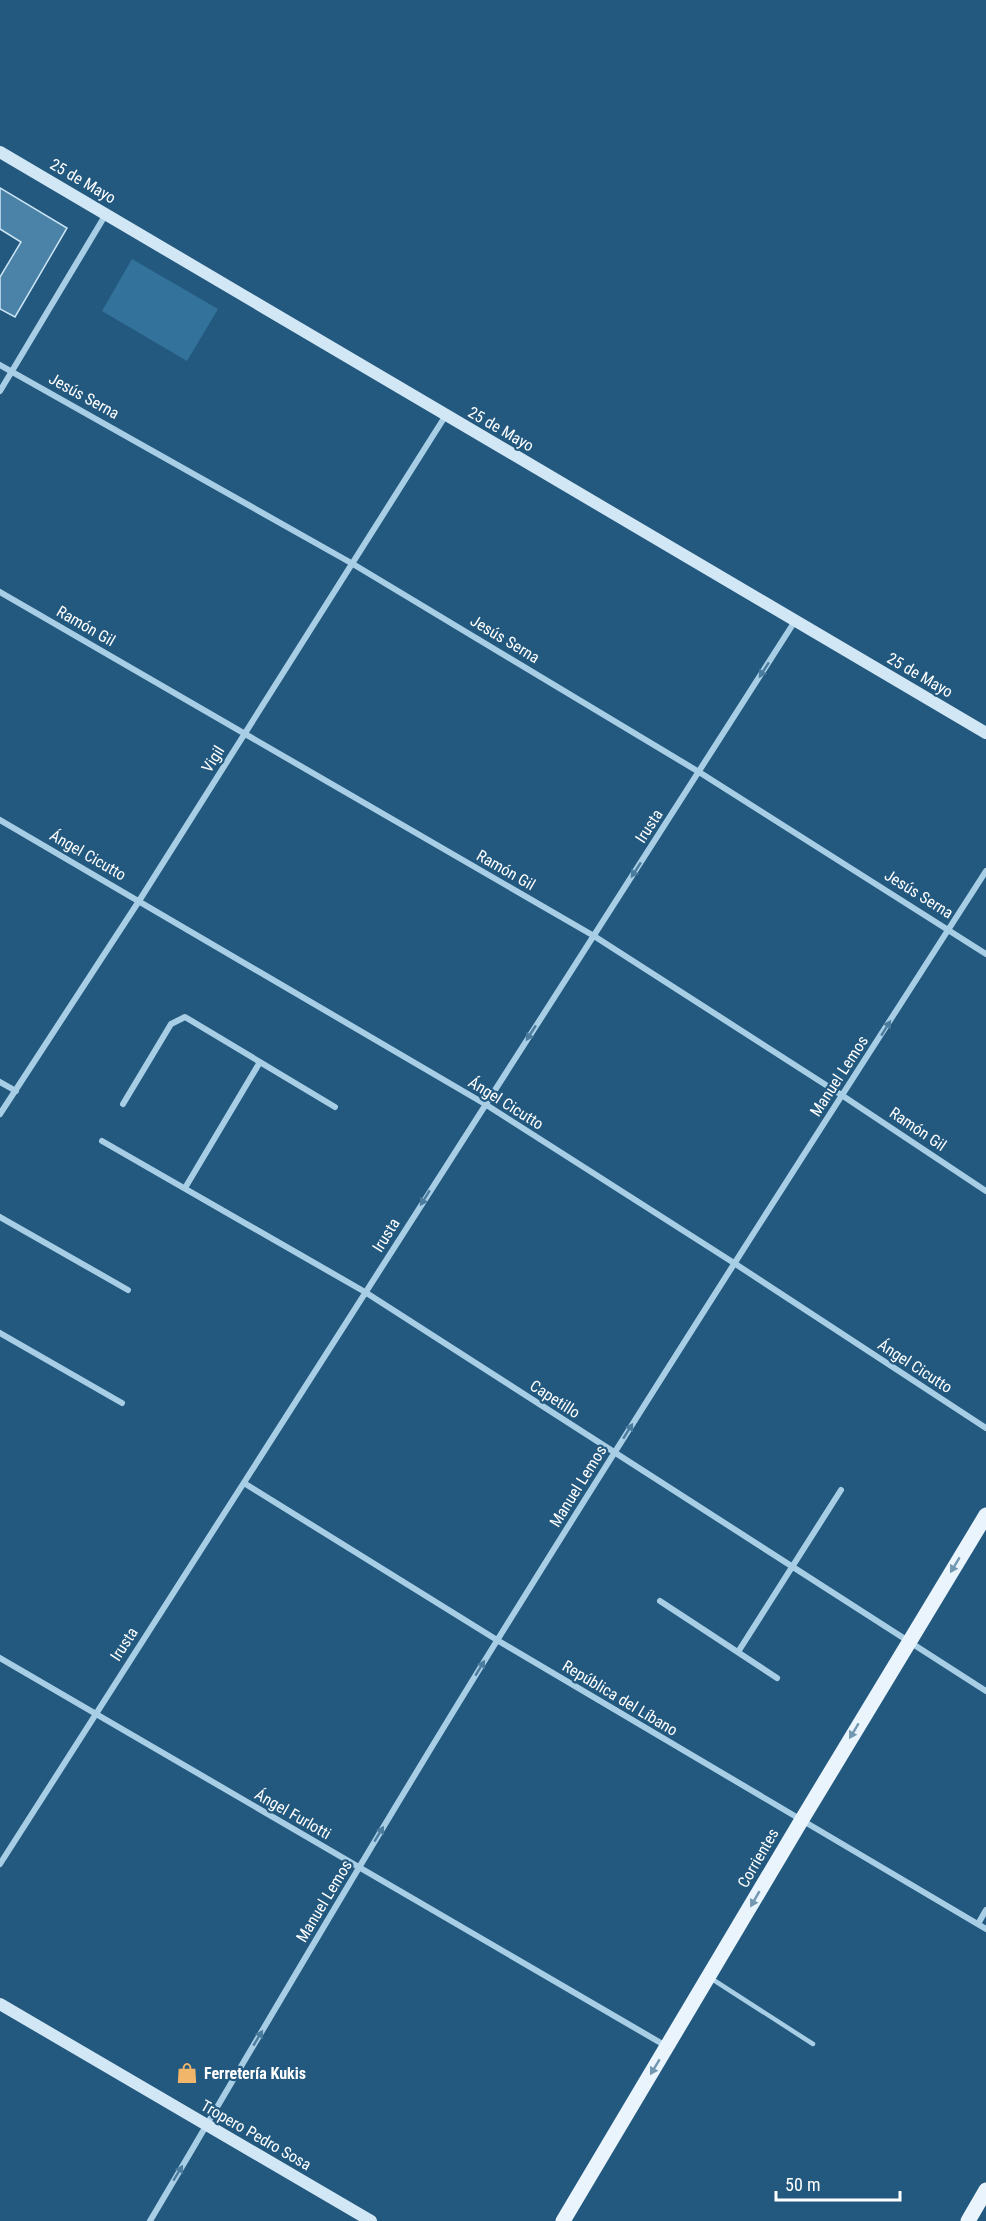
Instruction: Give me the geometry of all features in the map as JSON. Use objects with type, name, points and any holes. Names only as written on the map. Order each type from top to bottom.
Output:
[{"type":"main road","name":"Corrientes","points":[[564,2221],[908,1641],[986,1515]]},
{"type":"main road","points":[[968,2221],[986,2190]]},
{"type":"street","name":"25 de Mayo","points":[[0,152],[986,733]]},
{"type":"street","points":[[0,391],[106,214]]},
{"type":"street","name":"Jesús Serna","points":[[0,365],[353,564],[699,772],[986,954]]},
{"type":"street","name":"Vigil","points":[[0,1114],[139,901],[446,416]]},
{"type":"street","name":"Ramón Gil","points":[[0,592],[594,936],[986,1191]]},
{"type":"street","name":"Irusta","points":[[0,1864],[796,621]]},
{"type":"street","name":"Ángel Cicutto","points":[[0,820],[485,1104],[986,1428]]},
{"type":"street","name":"Manuel Lemos","points":[[150,2221],[359,1867],[497,1640],[734,1263],[986,871]]},
{"type":"street","points":[[123,1104],[171,1023],[185,1017],[335,1107]]},
{"type":"street","points":[[185,1188],[260,1062]]},
{"type":"street","points":[[0,1082],[16,1091]]},
{"type":"street","name":"Capetillo","points":[[102,1142],[365,1292],[986,1691]]},
{"type":"street","points":[[0,1217],[128,1290]]},
{"type":"street","points":[[0,1333],[122,1403]]},
{"type":"street","name":"República del Líbano","points":[[244,1483],[497,1640],[986,1929]]},
{"type":"street","points":[[738,1652],[841,1490]]},
{"type":"street","points":[[660,1601],[777,1678]]},
{"type":"street","name":"Ángel Furlotti","points":[[0,1658],[667,2046]]},
{"type":"street","points":[[978,1924],[986,1910]]},
{"type":"street","name":"Tropero Pedro Sosa","points":[[0,2004],[371,2221]]},
{"type":"lane","points":[[709,1977],[813,2044]]},
{"type":"shaded area","points":[[132,259],[218,309],[187,361],[102,311]]},
{"type":"building","points":[[0,188],[67,228],[15,317],[0,309],[0,277],[21,242],[0,229]]},
{"type":"place","name":"Ferretería Kukis","points":[[187,2073]]}]
